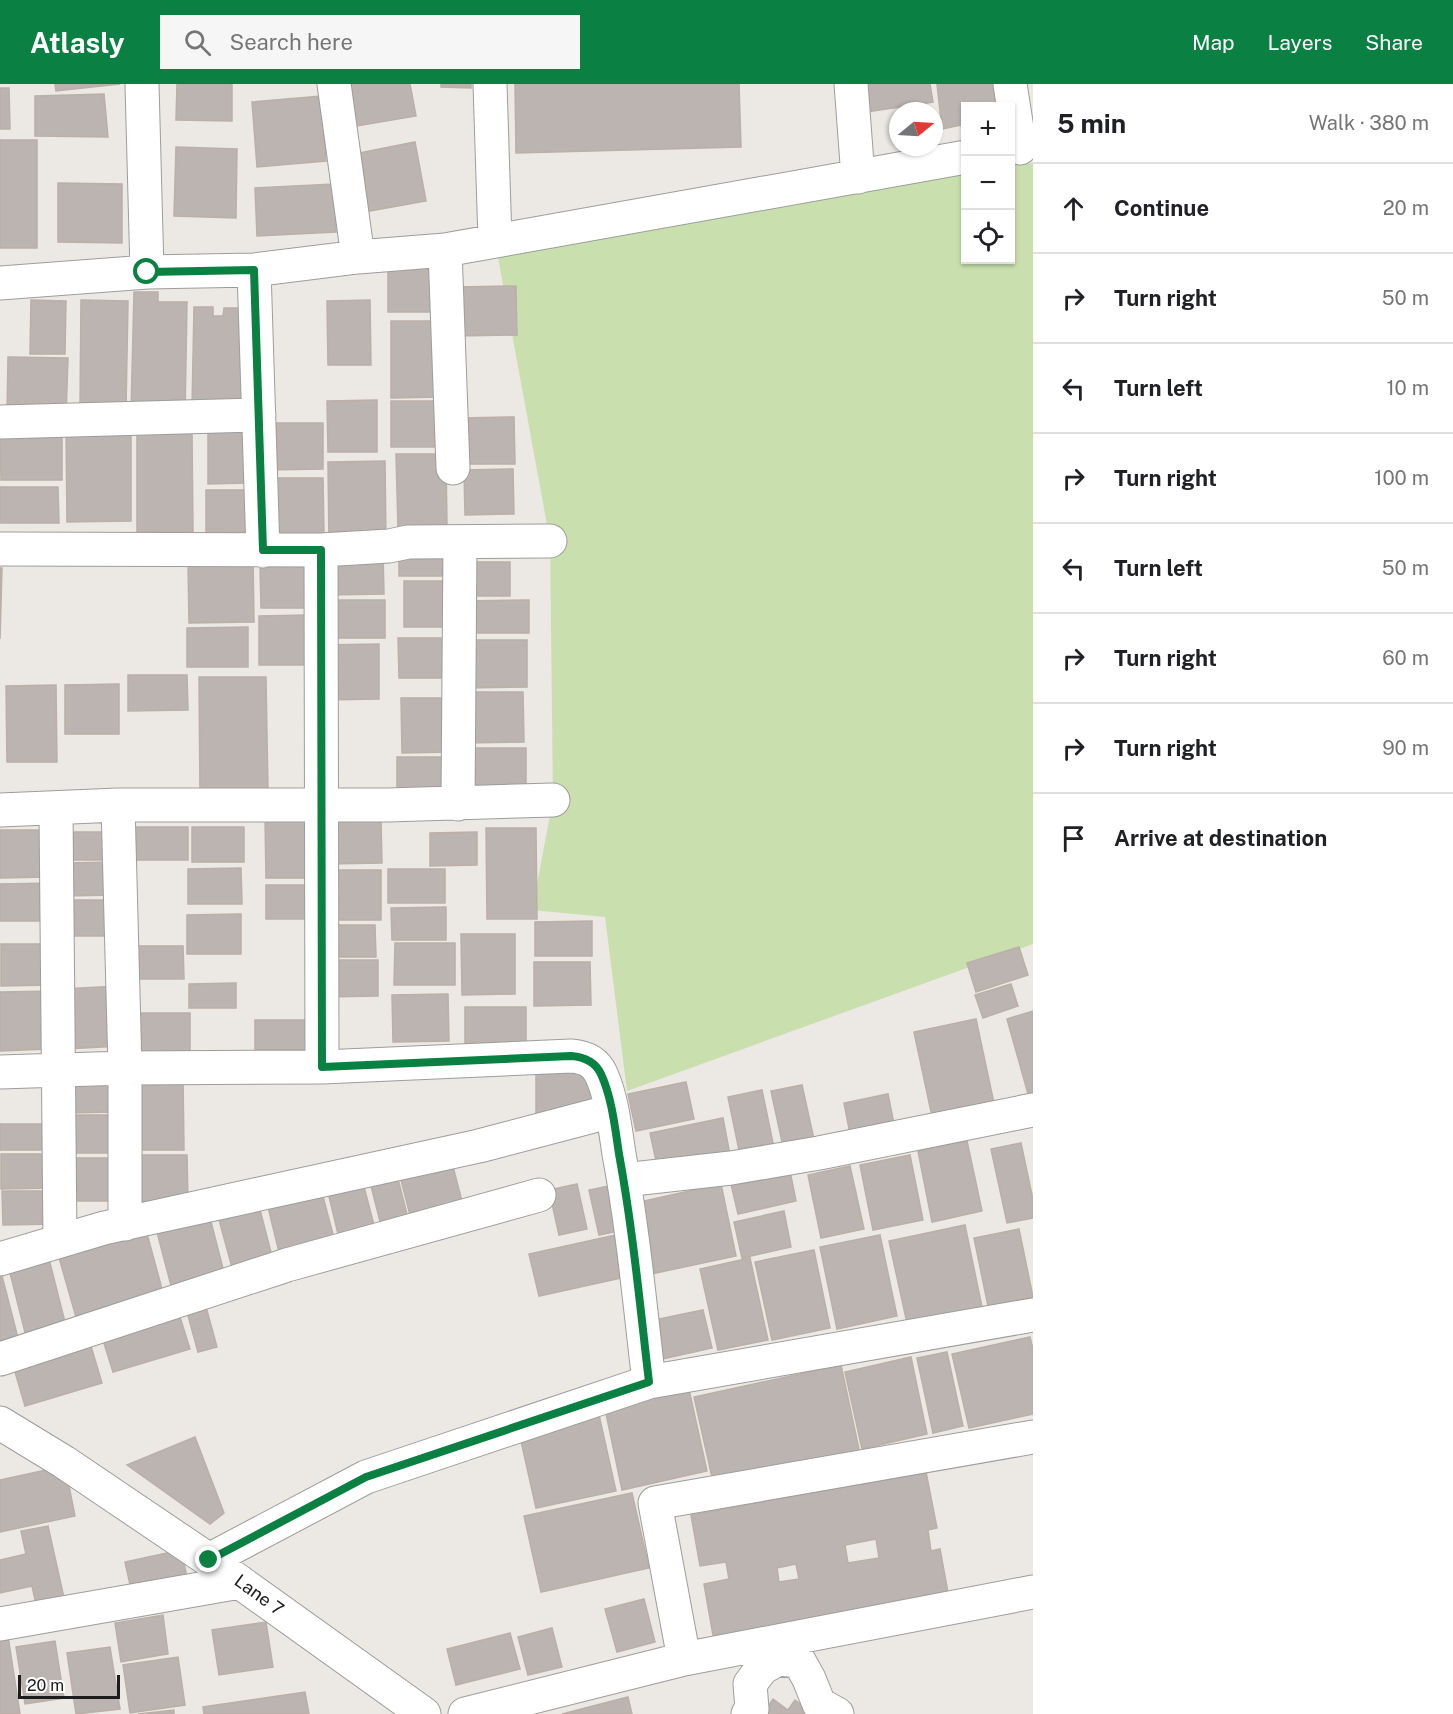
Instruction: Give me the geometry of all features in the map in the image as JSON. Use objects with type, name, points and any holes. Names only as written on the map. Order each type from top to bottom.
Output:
[{"type":"street","points":[[142,84],[147,272]]},
{"type":"street","points":[[334,84],[358,257]]},
{"type":"street","points":[[490,84],[495,241]]},
{"type":"street","points":[[851,84],[858,177]]},
{"type":"street","points":[[1011,84],[1021,148]]},
{"type":"street","points":[[0,283],[147,272],[254,270],[358,257],[445,250],[961,158]]},
{"type":"street","points":[[445,250],[453,468]]},
{"type":"street","points":[[254,270],[263,550]]},
{"type":"street","points":[[0,422],[259,416]]},
{"type":"street","points":[[0,549],[321,550],[390,546],[408,542],[550,541]]},
{"type":"street","points":[[458,804],[460,542]]},
{"type":"street","points":[[321,550],[322,1067]]},
{"type":"street","points":[[0,810],[118,805],[320,806],[553,800]]},
{"type":"street","points":[[118,805],[126,1224]]},
{"type":"street","points":[[56,809],[60,1241]]},
{"type":"street","points":[[0,1072],[58,1069],[322,1067],[580,1057],[594,1064],[601,1074],[612,1111],[624,1180],[649,1382]]},
{"type":"street","points":[[624,1180],[786,1159],[1033,1110]]},
{"type":"street","points":[[0,1258],[104,1228],[479,1146],[612,1111]]},
{"type":"street","points":[[0,1359],[287,1265],[539,1195]]},
{"type":"street","points":[[209,1560],[366,1477],[649,1382],[1033,1316]]},
{"type":"street","name":"Lane 7","points":[[0,1423],[64,1462],[209,1560],[424,1714]]},
{"type":"street","points":[[684,1659],[655,1503],[1033,1437]]},
{"type":"street","points":[[0,1624],[240,1582]]},
{"type":"street","points":[[465,1714],[684,1659],[1033,1592]]},
{"type":"street","points":[[748,1714],[752,1709],[750,1684],[762,1668],[778,1659],[799,1661],[819,1704],[837,1714]]},
{"type":"green space","points":[[1033,163],[1033,944],[627,1091],[605,917],[532,910],[553,800],[550,541],[495,241],[961,173],[961,264],[1015,264],[1015,165]]},
{"type":"building","points":[[55,84],[120,84],[56,91]]},
{"type":"building","points":[[177,84],[232,84],[232,121],[176,120]]},
{"type":"building","points":[[349,84],[410,84],[416,116],[357,126]]},
{"type":"building","points":[[441,84],[471,84],[471,88],[441,87]]},
{"type":"building","points":[[515,84],[739,84],[741,147],[516,153]]},
{"type":"building","points":[[863,84],[930,84],[933,102],[889,102],[889,109],[867,112]]},
{"type":"building","points":[[937,84],[997,84],[999,102],[961,102],[961,125],[943,129],[943,102],[939,102]]},
{"type":"building","points":[[0,88],[9,88],[10,129],[0,129]]},
{"type":"building","points":[[104,94],[108,137],[35,136],[35,96]]},
{"type":"building","points":[[321,96],[326,161],[257,167],[252,102]]},
{"type":"building","points":[[0,140],[37,140],[37,248],[0,248]]},
{"type":"building","points":[[415,142],[426,201],[365,212],[354,154]]},
{"type":"building","points":[[176,147],[237,149],[236,218],[174,216]]},
{"type":"building","points":[[58,183],[122,184],[122,243],[58,242]]},
{"type":"building","points":[[334,184],[336,232],[257,236],[255,188]]},
{"type":"building","points":[[437,267],[438,312],[388,312],[388,268]]},
{"type":"building","points":[[516,286],[517,335],[457,336],[457,287]]},
{"type":"building","points":[[134,292],[158,292],[158,302],[187,302],[185,414],[131,413]]},
{"type":"building","points":[[31,300],[66,301],[65,354],[30,354]]},
{"type":"building","points":[[81,300],[128,301],[126,408],[80,407]]},
{"type":"building","points":[[370,300],[371,365],[328,365],[327,301]]},
{"type":"building","points":[[194,307],[213,307],[213,316],[223,316],[224,308],[248,308],[246,409],[192,408]]},
{"type":"building","points":[[391,321],[440,321],[441,397],[391,398]]},
{"type":"building","points":[[8,357],[68,358],[66,416],[7,414]]},
{"type":"building","points":[[377,400],[377,452],[328,452],[327,401]]},
{"type":"building","points":[[391,401],[437,401],[437,447],[391,447]]},
{"type":"building","points":[[514,417],[515,464],[460,464],[459,418]]},
{"type":"building","points":[[265,423],[323,423],[323,469],[266,470]]},
{"type":"building","points":[[131,427],[131,521],[67,522],[66,428]]},
{"type":"building","points":[[208,427],[247,427],[248,483],[208,484]]},
{"type":"building","points":[[0,431],[62,431],[62,480],[1,480]]},
{"type":"building","points":[[192,431],[193,532],[137,532],[137,432]]},
{"type":"building","points":[[396,454],[446,454],[447,528],[398,529]]},
{"type":"building","points":[[385,461],[386,544],[329,544],[328,462]]},
{"type":"building","points":[[513,469],[514,514],[465,515],[464,470]]},
{"type":"building","points":[[268,478],[323,478],[324,536],[269,537]]},
{"type":"building","points":[[0,487],[58,487],[59,523],[0,523]]},
{"type":"building","points":[[206,490],[254,490],[254,543],[206,543]]},
{"type":"building","points":[[399,546],[449,546],[450,576],[399,576]]},
{"type":"building","points":[[383,553],[384,594],[326,595],[326,554]]},
{"type":"building","points":[[253,560],[254,622],[189,623],[188,561]]},
{"type":"building","points":[[464,562],[510,562],[510,596],[465,596]]},
{"type":"building","points":[[260,565],[311,565],[312,608],[261,608]]},
{"type":"building","points":[[0,568],[2,568],[0,639]]},
{"type":"building","points":[[404,581],[449,581],[449,627],[404,627]]},
{"type":"building","points":[[326,600],[385,600],[385,638],[326,638]]},
{"type":"building","points":[[529,600],[529,633],[462,633],[463,601]]},
{"type":"building","points":[[306,615],[307,665],[259,665],[259,616]]},
{"type":"building","points":[[248,627],[248,667],[187,667],[187,628]]},
{"type":"building","points":[[398,638],[451,638],[451,678],[399,678]]},
{"type":"building","points":[[463,640],[527,640],[527,687],[463,688]]},
{"type":"building","points":[[379,644],[379,699],[322,700],[322,645]]},
{"type":"building","points":[[128,675],[187,675],[188,710],[128,711]]},
{"type":"building","points":[[199,677],[266,677],[268,793],[200,793]]},
{"type":"building","points":[[119,684],[119,734],[65,734],[65,685]]},
{"type":"building","points":[[56,685],[57,762],[7,762],[6,686]]},
{"type":"building","points":[[465,692],[523,692],[524,742],[465,743]]},
{"type":"building","points":[[401,698],[452,698],[453,752],[402,753]]},
{"type":"building","points":[[468,748],[526,748],[526,790],[468,791]]},
{"type":"building","points":[[397,757],[453,757],[453,793],[397,794]]},
{"type":"building","points":[[265,818],[316,818],[316,878],[266,878]]},
{"type":"building","points":[[325,821],[381,821],[382,863],[325,864]]},
{"type":"building","points":[[127,827],[188,827],[188,860],[127,860]]},
{"type":"building","points":[[192,827],[244,827],[244,862],[192,862]]},
{"type":"building","points":[[486,828],[536,828],[537,919],[487,919]]},
{"type":"building","points":[[0,830],[48,830],[48,877],[0,878]]},
{"type":"building","points":[[62,832],[114,832],[114,860],[62,860]]},
{"type":"building","points":[[477,832],[477,865],[430,866],[430,833]]},
{"type":"building","points":[[115,862],[116,895],[63,896],[63,863]]},
{"type":"building","points":[[241,868],[242,904],[188,904],[188,869]]},
{"type":"building","points":[[388,869],[445,869],[445,903],[388,903]]},
{"type":"building","points":[[325,870],[381,870],[381,920],[325,920]]},
{"type":"building","points":[[54,883],[54,921],[0,921],[0,884]]},
{"type":"building","points":[[266,885],[313,885],[314,919],[266,919]]},
{"type":"building","points":[[65,900],[115,900],[115,936],[65,936]]},
{"type":"building","points":[[446,907],[446,940],[392,940],[391,908]]},
{"type":"building","points":[[241,914],[241,954],[187,954],[187,915]]},
{"type":"building","points":[[592,921],[592,956],[535,956],[535,922]]},
{"type":"building","points":[[328,925],[375,925],[376,957],[328,957]]},
{"type":"building","points":[[461,934],[515,934],[515,994],[462,995]]},
{"type":"building","points":[[395,943],[455,943],[455,985],[394,985]]},
{"type":"building","points":[[1,944],[53,944],[53,985],[1,986]]},
{"type":"building","points":[[137,946],[183,946],[184,979],[138,979]]},
{"type":"building","points":[[1019,947],[1028,975],[976,992],[967,963]]},
{"type":"building","points":[[326,960],[378,960],[378,996],[326,997]]},
{"type":"building","points":[[534,962],[590,962],[591,1005],[534,1006]]},
{"type":"building","points":[[236,983],[236,1008],[189,1008],[189,984]]},
{"type":"building","points":[[1011,984],[1018,1006],[983,1018],[975,995]]},
{"type":"building","points":[[118,986],[120,1046],[66,1049],[63,989]]},
{"type":"building","points":[[54,991],[49,1049],[0,1051],[0,992]]},
{"type":"building","points":[[448,994],[449,1041],[393,1042],[392,995]]},
{"type":"building","points":[[465,1007],[526,1007],[526,1044],[465,1044]]},
{"type":"building","points":[[1033,1011],[1033,1100],[1030,1101],[1007,1019]]},
{"type":"building","points":[[136,1013],[190,1013],[190,1055],[137,1055]]},
{"type":"building","points":[[976,1019],[995,1108],[933,1121],[914,1032]]},
{"type":"building","points":[[255,1020],[310,1020],[310,1050],[255,1050]]},
{"type":"building","points":[[536,1073],[590,1073],[590,1115],[536,1115]]},
{"type":"building","points":[[183,1077],[184,1150],[129,1150],[128,1078]]},
{"type":"building","points":[[120,1078],[120,1112],[62,1113],[62,1079]]},
{"type":"building","points":[[686,1082],[694,1119],[636,1131],[628,1094]]},
{"type":"building","points":[[802,1085],[815,1144],[784,1151],[771,1091]]},
{"type":"building","points":[[762,1090],[774,1148],[740,1155],[728,1097]]},
{"type":"building","points":[[888,1094],[896,1134],[852,1144],[844,1103]]},
{"type":"building","points":[[66,1115],[121,1115],[121,1153],[66,1153]]},
{"type":"building","points":[[723,1118],[730,1155],[658,1170],[650,1133]]},
{"type":"building","points":[[0,1124],[49,1124],[50,1150],[0,1150]]},
{"type":"building","points":[[967,1141],[982,1211],[932,1222],[918,1151]]},
{"type":"building","points":[[1021,1143],[1033,1200],[1033,1218],[1007,1223],[991,1149]]},
{"type":"building","points":[[1,1154],[54,1154],[54,1188],[1,1189]]},
{"type":"building","points":[[128,1155],[187,1155],[188,1203],[129,1203]]},
{"type":"building","points":[[450,1155],[464,1209],[412,1223],[398,1168]]},
{"type":"building","points":[[910,1155],[923,1220],[873,1230],[860,1165]]},
{"type":"building","points":[[67,1158],[117,1158],[117,1201],[67,1201]]},
{"type":"building","points":[[850,1166],[864,1229],[821,1238],[808,1175]]},
{"type":"building","points":[[790,1171],[796,1201],[738,1214],[731,1184]]},
{"type":"building","points":[[397,1175],[409,1222],[382,1229],[370,1182]]},
{"type":"building","points":[[362,1179],[375,1229],[339,1238],[327,1188]]},
{"type":"building","points":[[577,1184],[587,1229],[559,1235],[549,1190]]},
{"type":"building","points":[[721,1184],[736,1256],[651,1274],[635,1203]]},
{"type":"building","points":[[614,1185],[623,1230],[599,1235],[589,1190]]},
{"type":"building","points":[[321,1189],[335,1242],[280,1256],[267,1203]]},
{"type":"building","points":[[2,1191],[56,1191],[56,1224],[3,1225]]},
{"type":"building","points":[[259,1206],[273,1260],[233,1271],[218,1216]]},
{"type":"building","points":[[784,1211],[791,1247],[742,1258],[734,1222]]},
{"type":"building","points":[[210,1218],[226,1280],[173,1293],[157,1232]]},
{"type":"building","points":[[965,1225],[982,1307],[907,1323],[889,1241]]},
{"type":"building","points":[[1019,1229],[1033,1297],[988,1306],[974,1238]]},
{"type":"building","points":[[146,1230],[165,1300],[78,1324],[58,1254]]},
{"type":"building","points":[[616,1235],[626,1277],[539,1296],[529,1254]]},
{"type":"building","points":[[880,1235],[897,1316],[837,1329],[820,1247]]},
{"type":"building","points":[[814,1250],[830,1328],[772,1340],[755,1262]]},
{"type":"building","points":[[750,1258],[768,1340],[718,1350],[700,1269]]},
{"type":"building","points":[[49,1259],[68,1334],[28,1344],[9,1269]]},
{"type":"building","points":[[0,1268],[19,1342],[0,1347]]},
{"type":"building","points":[[206,1307],[217,1347],[198,1352],[187,1312]]},
{"type":"building","points":[[703,1310],[712,1348],[662,1359],[654,1320]]},
{"type":"building","points":[[180,1317],[190,1349],[113,1372],[103,1340]]},
{"type":"building","points":[[1030,1337],[1033,1349],[1033,1414],[969,1428],[952,1354]]},
{"type":"building","points":[[90,1343],[102,1383],[25,1406],[13,1365]]},
{"type":"building","points":[[947,1352],[963,1426],[933,1433],[917,1358]]},
{"type":"building","points":[[911,1357],[927,1434],[862,1449],[845,1372]]},
{"type":"building","points":[[841,1365],[860,1454],[714,1486],[694,1397]]},
{"type":"building","points":[[688,1385],[707,1471],[622,1490],[604,1404]]},
{"type":"building","points":[[599,1415],[616,1491],[536,1508],[519,1432]]},
{"type":"building","points":[[195,1437],[224,1513],[210,1524],[127,1465]]},
{"type":"building","points":[[65,1466],[75,1516],[0,1532],[0,1480]]},
{"type":"building","points":[[926,1472],[937,1528],[928,1530],[931,1551],[940,1549],[949,1598],[714,1641],[704,1584],[729,1579],[726,1562],[700,1566],[691,1515]],"holes":[[[876,1539],[879,1558],[848,1563],[845,1545]],[[796,1564],[799,1579],[779,1582],[777,1568]]]},
{"type":"building","points":[[632,1493],[649,1568],[541,1592],[524,1516]]},
{"type":"building","points":[[48,1526],[64,1598],[36,1604],[32,1586],[0,1593],[0,1560],[26,1554],[21,1531]]},
{"type":"building","points":[[181,1550],[187,1577],[131,1589],[125,1562]]},
{"type":"building","points":[[644,1599],[655,1642],[617,1652],[605,1609]]},
{"type":"building","points":[[163,1615],[168,1654],[121,1662],[115,1623]]},
{"type":"building","points":[[266,1622],[273,1667],[219,1675],[212,1630]]},
{"type":"building","points":[[552,1628],[562,1667],[528,1675],[518,1637]]},
{"type":"building","points":[[510,1633],[520,1669],[456,1685],[447,1649]]},
{"type":"building","points":[[8,1636],[20,1714],[0,1714],[0,1637]]},
{"type":"building","points":[[55,1641],[64,1698],[25,1704],[16,1647]]},
{"type":"building","points":[[110,1647],[120,1709],[76,1714],[67,1653]]},
{"type":"building","points":[[178,1657],[185,1705],[130,1713],[123,1665]]},
{"type":"building","points":[[305,1692],[309,1714],[204,1714],[203,1707]]},
{"type":"building","points":[[628,1697],[632,1714],[562,1714]]},
{"type":"building","points":[[773,1699],[788,1710],[795,1700],[811,1712],[809,1714],[763,1714]]},
{"type":"building","points":[[174,1710],[174,1714],[138,1714]]},
{"type":"route","points":[[147,272],[254,270],[263,550],[321,550],[322,1067],[571,1056],[588,1059],[594,1064],[601,1074],[612,1111],[624,1180],[649,1382],[366,1477],[209,1560]]}]
